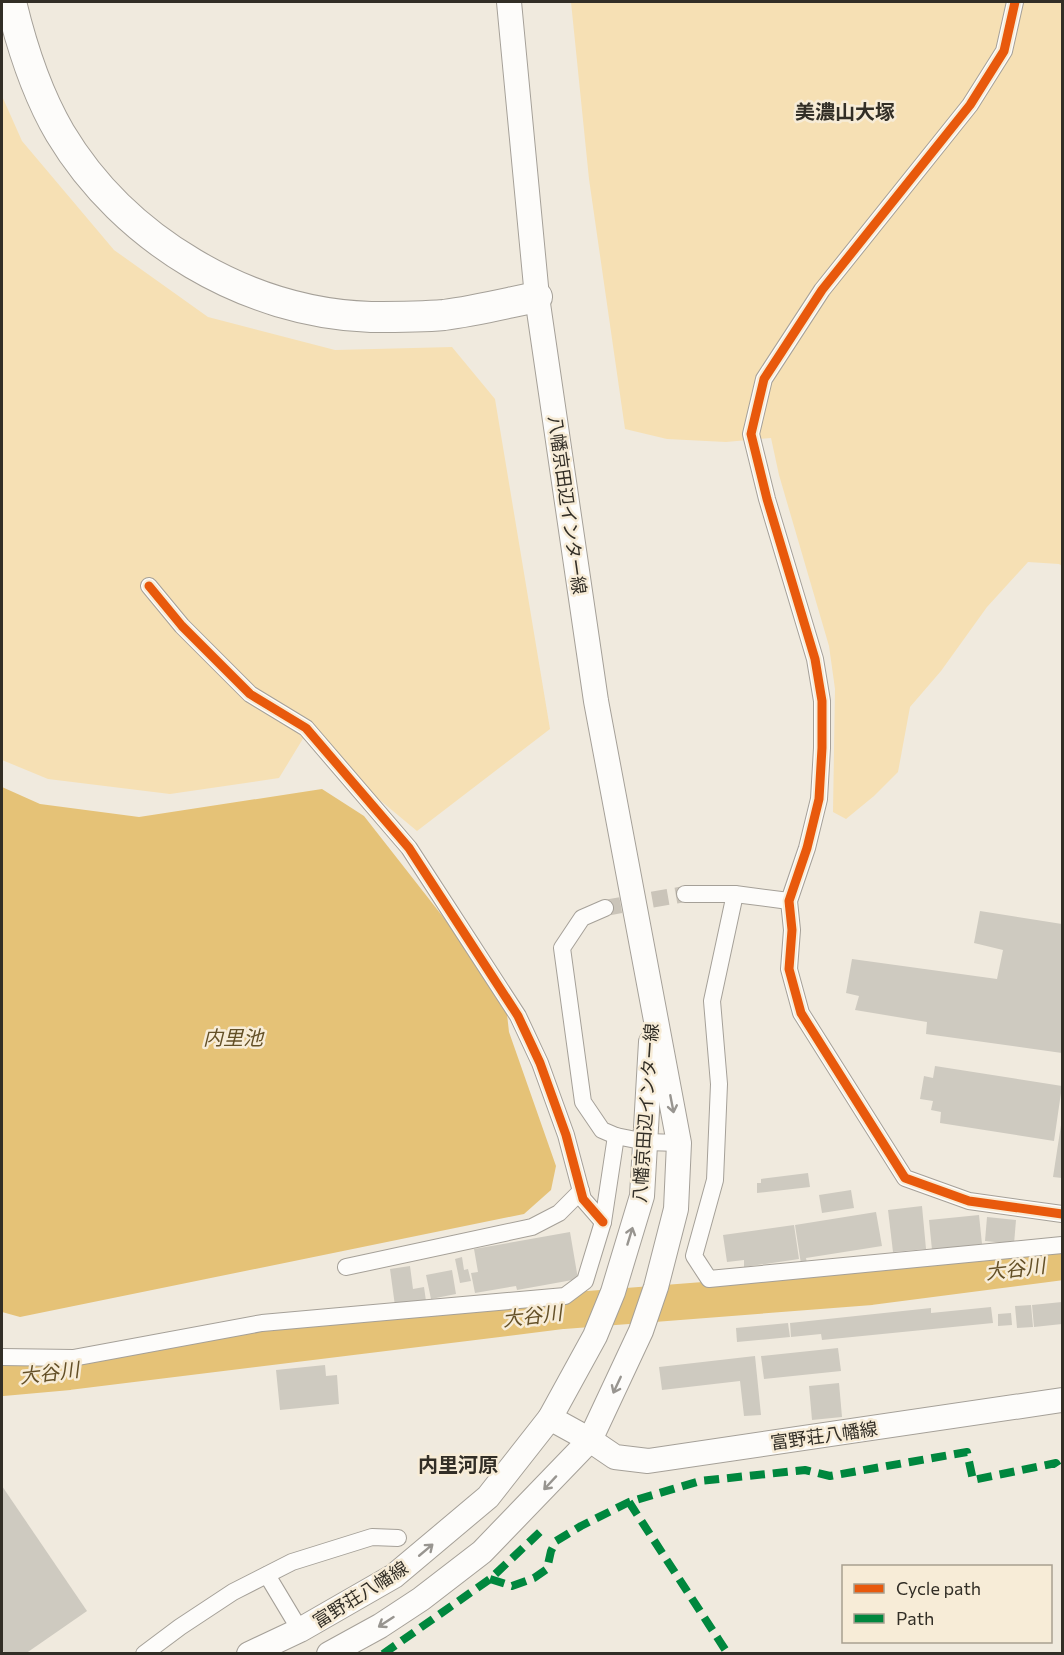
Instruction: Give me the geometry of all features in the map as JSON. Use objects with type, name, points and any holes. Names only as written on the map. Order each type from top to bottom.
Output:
[{"type":"highway","points":[[11,2],[24,54],[38,92],[60,133],[88,173],[118,206],[152,235],[190,262],[234,285],[278,302],[325,313],[371,317],[443,315],[537,297]]},
{"type":"highway","points":[[30,2],[37,38],[49,70],[75,122],[104,161],[134,194],[167,222],[201,246],[242,269],[285,284],[328,294],[371,299],[441,296],[537,297]]},
{"type":"main road","name":"八幡京田辺インター線","points":[[509,2],[537,297],[596,701],[679,1143],[676,1209],[656,1287],[641,1331],[590,1440]]},
{"type":"main road","name":"八幡京田辺インター線","points":[[550,1418],[595,1336],[613,1292],[642,1196],[653,1005]]},
{"type":"main road","name":"富野荘八幡線","points":[[249,1653],[300,1630],[394,1576],[488,1497],[550,1418],[615,1457],[648,1461],[1062,1400]]},
{"type":"main road","name":"富野荘八幡線","points":[[329,1653],[397,1616],[482,1552],[590,1440]]},
{"type":"street","points":[[1015,2],[1004,51],[970,105],[822,290],[764,379],[751,434],[767,499],[815,659],[822,701],[819,799],[807,848],[789,901],[792,930],[789,969],[801,1013],[905,1178],[969,1201],[1062,1214]]},
{"type":"street","points":[[149,586],[182,626],[250,694],[306,728],[409,848],[518,1016],[540,1063],[566,1135],[583,1199],[603,1222]]},
{"type":"street","points":[[685,894],[735,894],[789,901]]},
{"type":"street","points":[[735,894],[712,1001],[719,1084],[715,1180],[693,1256],[709,1279],[1062,1245]]},
{"type":"street","points":[[604,908],[582,918],[562,948],[583,1102],[602,1130],[616,1136],[646,1142],[679,1143]]},
{"type":"street","points":[[2,1357],[73,1358],[262,1323],[565,1296],[585,1281],[603,1222],[616,1136]]},
{"type":"street","points":[[345,1267],[532,1227],[559,1213],[581,1191]]},
{"type":"street","name":"富野荘八幡線","points":[[144,1653],[233,1592],[292,1562],[372,1537],[398,1538]]},
{"type":"street","points":[[267,1575],[300,1630]]},
{"type":"shaded area","points":[[571,2],[1062,2],[1062,566],[1028,562],[987,607],[941,671],[910,707],[898,772],[846,819],[833,812],[835,689],[829,646],[779,475],[771,438],[726,442],[667,439],[625,429],[589,179]]},
{"type":"shaded area","points":[[2,96],[22,141],[114,250],[208,317],[335,350],[452,347],[495,399],[550,729],[417,831],[304,737],[279,778],[170,794],[48,779],[2,760]]},
{"type":"water","name":"内里池","points":[[2,787],[40,804],[139,817],[322,789],[364,816],[505,996],[509,1032],[556,1166],[551,1190],[524,1214],[20,1317],[2,1312]]},
{"type":"building","points":[[980,911],[1062,924],[1062,1053],[926,1034],[927,1022],[855,1010],[859,996],[846,993],[852,959],[997,979],[1003,950],[974,943]]},
{"type":"building","points":[[935,1066],[1062,1086],[1054,1141],[940,1123],[941,1112],[931,1110],[933,1101],[920,1099],[924,1076],[933,1078]]},
{"type":"building","points":[[1062,1125],[1062,1178],[1053,1177]]},
{"type":"building","points":[[808,1173],[810,1187],[757,1193],[757,1183],[761,1183],[761,1179]]},
{"type":"building","points":[[851,1190],[854,1208],[822,1213],[819,1195]]},
{"type":"building","points":[[922,1206],[926,1249],[893,1252],[888,1210]]},
{"type":"building","points":[[876,1212],[882,1246],[806,1258],[807,1263],[801,1264],[795,1225]]},
{"type":"building","points":[[979,1215],[982,1244],[932,1250],[929,1220]]},
{"type":"building","points":[[987,1217],[1016,1220],[1014,1244],[985,1241]]},
{"type":"building","points":[[794,1225],[799,1259],[744,1267],[744,1260],[727,1262],[723,1235]]},
{"type":"building","points":[[570,1232],[578,1279],[517,1290],[516,1286],[475,1293],[471,1273],[478,1272],[474,1249]]},
{"type":"building","points":[[462,1257],[464,1270],[468,1269],[471,1281],[460,1283],[455,1259]]},
{"type":"building","points":[[410,1266],[413,1289],[424,1287],[426,1301],[395,1306],[390,1269]]},
{"type":"building","points":[[452,1270],[456,1294],[431,1299],[426,1275]]},
{"type":"building","points":[[1062,1302],[1062,1324],[1034,1327],[1032,1305]]},
{"type":"building","points":[[1031,1305],[1033,1327],[1017,1328],[1015,1306]]},
{"type":"building","points":[[991,1307],[993,1323],[822,1340],[821,1334],[791,1337],[790,1323],[931,1308],[931,1313]]},
{"type":"building","points":[[1011,1313],[1012,1325],[998,1326],[998,1314]]},
{"type":"building","points":[[788,1323],[790,1337],[737,1342],[736,1328]]},
{"type":"building","points":[[838,1348],[841,1371],[764,1379],[761,1356]]},
{"type":"building","points":[[755,1356],[761,1415],[744,1416],[740,1381],[662,1390],[659,1367]]},
{"type":"building","points":[[325,1365],[326,1376],[337,1375],[339,1404],[280,1410],[276,1370]]},
{"type":"building","points":[[839,1383],[842,1417],[812,1420],[809,1386]]},
{"type":"building","points":[[2,1486],[87,1611],[25,1654],[5,1654],[2,1649]]},
{"type":"waterway","name":"大谷川","points":[[2,1378],[69,1372],[563,1311],[871,1287],[1062,1262]]},
{"type":"tunnel","points":[[605,908],[685,894]]},
{"type":"marked path","points":[[490,1579],[512,1586],[534,1578],[547,1569],[556,1541],[581,1526],[629,1502],[700,1481],[805,1470],[830,1476],[967,1452],[973,1480],[1056,1463],[1062,1472]]},
{"type":"marked path","points":[[629,1502],[728,1654]]},
{"type":"marked path","points":[[383,1654],[490,1579],[540,1532]]},
{"type":"cycle path","points":[[1015,2],[1004,51],[970,105],[822,290],[764,379],[751,434],[767,499],[815,659],[822,701],[819,799],[807,848],[789,901],[792,930],[789,969],[801,1013],[905,1178],[969,1201],[1062,1214]]},
{"type":"cycle path","points":[[149,586],[182,626],[250,694],[306,728],[409,848],[518,1016],[540,1063],[566,1135],[583,1199],[603,1222]]},
{"type":"district","name":"美濃山大塚","points":[[845,111]]},
{"type":"district","name":"内里河原","points":[[458,1464]]}]
